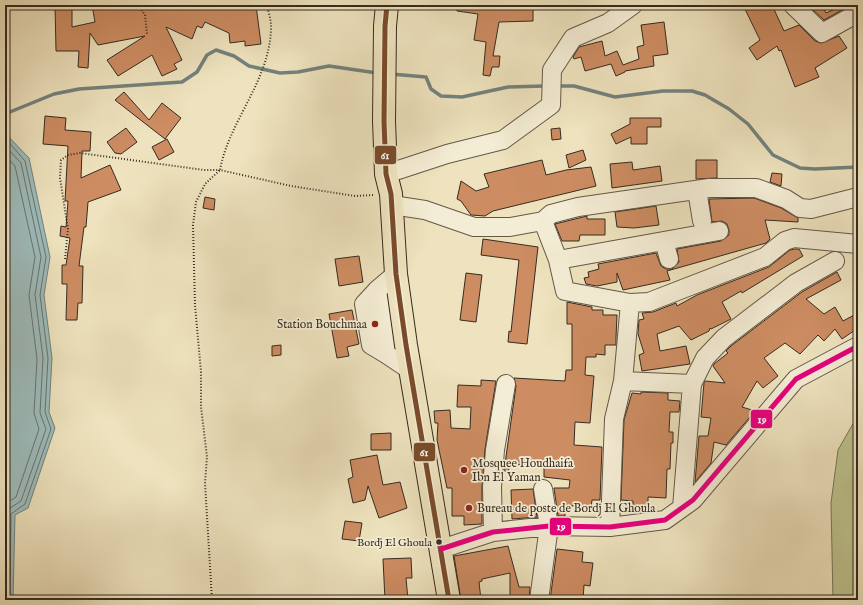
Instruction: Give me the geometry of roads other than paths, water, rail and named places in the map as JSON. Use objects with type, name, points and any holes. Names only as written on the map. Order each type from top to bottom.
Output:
[{"type":"main road","points":[[387,5],[385,26],[384,121],[396,274],[410,370],[449,600]]},
{"type":"street","points":[[633,5],[608,23],[573,38],[552,70],[551,105],[503,140],[447,154],[390,191],[425,210],[474,227],[510,227],[543,221],[550,214],[578,207],[697,190],[756,188],[786,199],[800,208],[811,209],[858,197]]},
{"type":"street","points":[[793,5],[822,33],[858,13]]},
{"type":"street","points":[[697,190],[702,220]]},
{"type":"street","points":[[543,221],[558,260],[565,291],[630,303],[649,302],[678,292],[765,257],[785,241],[794,238],[858,244]]},
{"type":"street","points":[[558,260],[719,231]]},
{"type":"street","points":[[664,241],[669,259]]},
{"type":"street","points":[[682,508],[692,384],[705,358],[724,338],[796,283],[835,261]]},
{"type":"street","points":[[396,274],[377,290],[386,354],[410,370]]},
{"type":"street","points":[[610,527],[614,419],[623,381],[630,303]]},
{"type":"street","points":[[441,549],[493,532],[549,526],[610,527],[665,520],[693,500],[796,379],[858,346]]},
{"type":"street","points":[[623,381],[692,384]]},
{"type":"street","points":[[493,532],[492,487],[495,450],[506,384]]},
{"type":"street","points":[[539,600],[549,526],[543,489]]},
{"type":"water","points":[[5,133],[29,158],[50,257],[44,295],[52,358],[49,412],[55,428],[28,508],[15,515],[13,600],[5,600]]},
{"type":"waterway","points":[[5,114],[54,94],[79,89],[182,82],[197,72],[207,55],[216,50],[234,56],[249,66],[280,73],[298,72],[329,66],[377,73]]},
{"type":"waterway","points":[[391,74],[426,77],[431,89],[441,96],[462,97],[508,87],[545,86]]},
{"type":"waterway","points":[[556,86],[574,86],[615,97],[663,91],[692,91],[705,95],[729,109],[748,124],[773,155],[800,168],[815,169],[858,167]]},
{"type":"place","name":"Station Bouchmaa","points":[[375,324]]},
{"type":"place","name":"Mosquee Houdhaifa Ibn El Yaman","points":[[464,470]]},
{"type":"place","name":"Bureau de poste de Bordj El Ghoula","points":[[469,508]]},
{"type":"place","name":"Bordj El Ghoula","points":[[439,542]]}]
